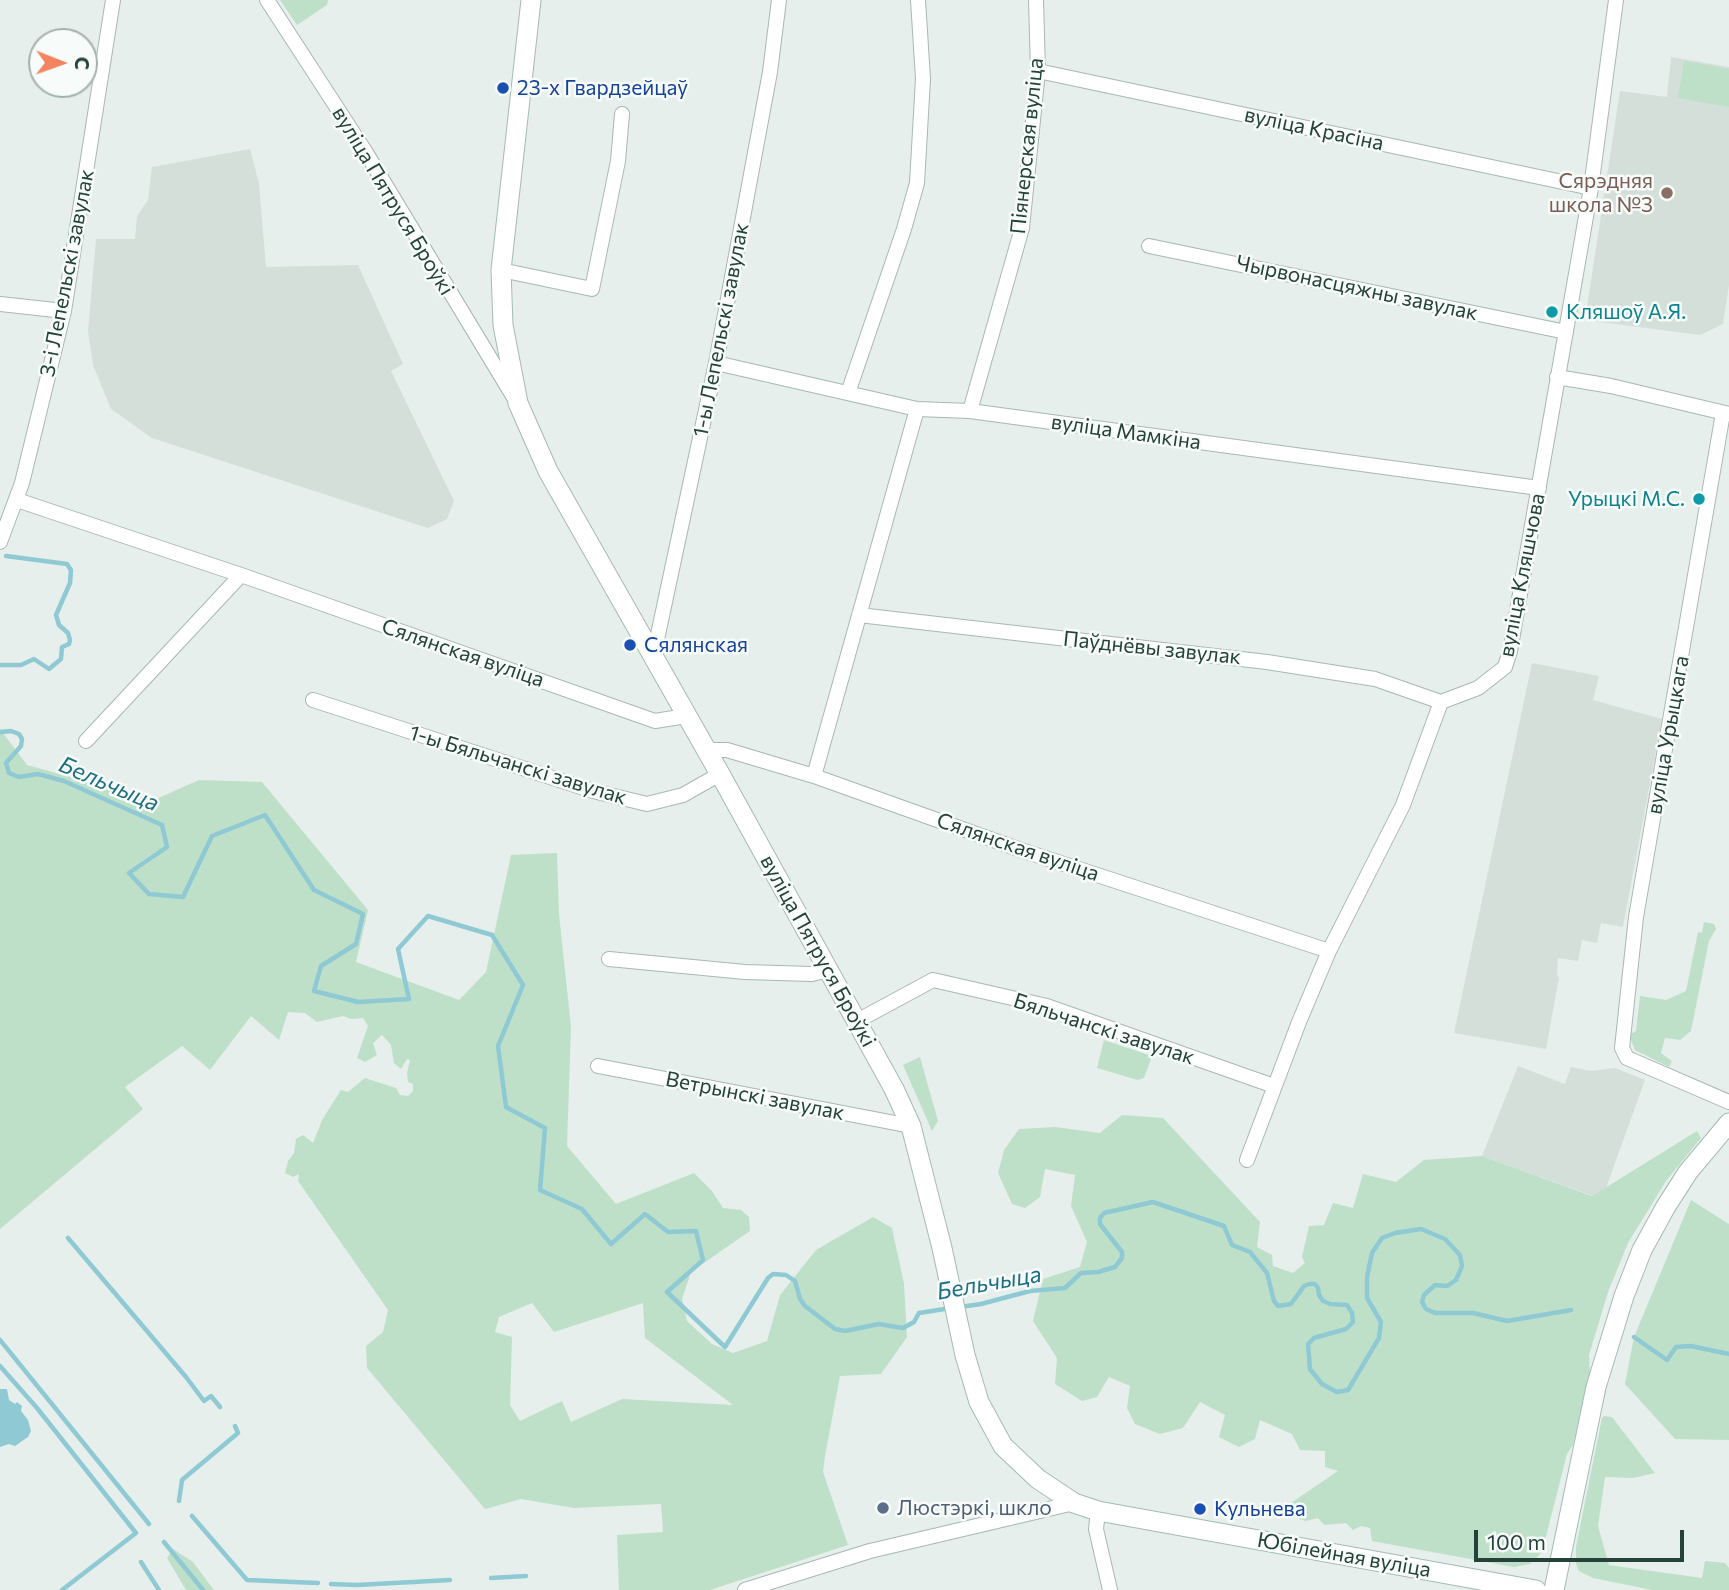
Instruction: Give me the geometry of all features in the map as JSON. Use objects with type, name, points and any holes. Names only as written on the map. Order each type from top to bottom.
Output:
[{"type":"main road","name":"вуліца Пятруся Броўкі","points":[[531,0],[502,270],[503,325],[518,403],[548,471],[707,750],[894,1089],[911,1126],[942,1248],[965,1355],[979,1402],[1003,1446],[1038,1479],[1074,1503]]},
{"type":"main road","points":[[1554,1590],[1596,1387],[1624,1296],[1642,1250],[1665,1208],[1688,1172],[1729,1122]]},
{"type":"main road","name":"Юбілейная вуліца","points":[[1074,1503],[1098,1511],[1536,1590]]},
{"type":"street","name":"3-і Лепельскі завулак","points":[[0,542],[17,500],[64,311],[113,0]]},
{"type":"street","name":"вуліца Пятруся Броўкі","points":[[267,0],[365,151],[518,403]]},
{"type":"street","name":"1-ы Лепельскі завулак","points":[[653,658],[716,363],[770,72],[779,0]]},
{"type":"street","points":[[848,393],[917,183],[923,79],[918,0]]},
{"type":"street","name":"Піянерская вуліца","points":[[970,411],[1022,228],[1038,71],[1036,0]]},
{"type":"street","name":"вуліца Кляшчова","points":[[1441,702],[1478,688],[1505,667],[1510,651],[1591,188],[1616,0]]},
{"type":"street","name":"вуліца Красіна","points":[[1038,71],[1591,188]]},
{"type":"street","points":[[502,270],[592,289],[618,161],[622,114]]},
{"type":"street","name":"Чырвонасцяжны завулак","points":[[1149,246],[1566,332]]},
{"type":"street","points":[[0,304],[64,311]]},
{"type":"street","name":"вуліца Мамкіна","points":[[716,363],[917,409],[970,411],[1539,488]]},
{"type":"street","points":[[1557,377],[1611,386],[1726,414]]},
{"type":"street","points":[[814,776],[917,409]]},
{"type":"street","name":"вуліца Урыцкага","points":[[1726,414],[1636,917],[1622,1048],[1627,1058],[1729,1102]]},
{"type":"street","name":"Сялянская вуліца","points":[[17,500],[241,575],[655,721],[686,716]]},
{"type":"street","points":[[86,741],[241,575]]},
{"type":"street","name":"Паўднёвы завулак","points":[[859,615],[1267,662],[1375,679],[1441,702]]},
{"type":"street","name":"1-ы Бяльчанскі завулак","points":[[313,700],[593,791],[648,804],[682,795],[720,774]]},
{"type":"street","points":[[1247,1160],[1329,951],[1404,805],[1441,702]]},
{"type":"street","name":"Сялянская вуліца","points":[[707,750],[727,750],[814,776],[1021,850],[1329,951]]},
{"type":"street","points":[[609,959],[745,972],[812,974],[828,970]]},
{"type":"street","name":"Бяльчанскі завулак","points":[[857,1021],[933,980],[1047,1006],[1274,1086]]},
{"type":"street","name":"Ветрынскі завулак","points":[[598,1066],[911,1126]]},
{"type":"street","points":[[745,1590],[870,1551],[1074,1503]]},
{"type":"street","points":[[1098,1511],[1096,1529],[1111,1590]]},
{"type":"shaded area","name":"Сярэдняя школа №3","points":[[1671,57],[1729,67],[1729,285],[1723,324],[1700,335],[1585,320],[1620,91],[1667,97]]},
{"type":"shaded area","points":[[250,149],[259,183],[266,267],[358,265],[403,364],[391,371],[454,501],[447,519],[428,528],[152,438],[111,409],[93,365],[88,331],[96,239],[135,239],[137,216],[148,200],[152,167]]},
{"type":"shaded area","points":[[1532,663],[1599,676],[1593,700],[1662,719],[1623,927],[1601,923],[1597,943],[1582,940],[1578,961],[1558,958],[1559,977],[1546,1049],[1454,1033]]},
{"type":"shaded area","points":[[1518,1066],[1565,1084],[1571,1067],[1591,1071],[1615,1068],[1645,1080],[1602,1199],[1482,1156]]},
{"type":"green space","points":[[280,0],[328,0],[327,5],[297,25]]},
{"type":"green space","points":[[1684,61],[1729,69],[1729,107],[1678,98]]},
{"type":"green space","points":[[0,729],[27,765],[154,800],[199,780],[262,782],[368,910],[356,962],[459,1000],[486,972],[511,855],[557,853],[559,914],[571,1027],[567,1146],[616,1204],[694,1173],[712,1191],[723,1208],[741,1210],[749,1217],[750,1231],[691,1272],[682,1299],[687,1321],[712,1344],[733,1353],[767,1341],[780,1295],[816,1250],[873,1217],[892,1228],[904,1284],[907,1337],[881,1374],[840,1376],[823,1472],[848,1545],[710,1590],[619,1590],[617,1535],[663,1532],[661,1504],[574,1508],[521,1499],[485,1509],[367,1368],[366,1346],[383,1332],[388,1310],[298,1181],[299,1174],[293,1177],[285,1173],[288,1161],[294,1153],[296,1139],[303,1135],[313,1143],[322,1120],[341,1090],[348,1092],[365,1078],[396,1088],[400,1095],[408,1096],[413,1091],[413,1084],[408,1082],[407,1073],[410,1060],[407,1059],[401,1069],[394,1063],[391,1045],[382,1035],[373,1043],[377,1055],[365,1062],[357,1058],[368,1026],[363,1018],[351,1019],[343,1016],[317,1022],[305,1013],[288,1012],[279,1040],[251,1016],[210,1070],[182,1046],[125,1087],[143,1109],[0,1229]],"holes":[[[532,1303],[554,1332],[643,1303],[645,1338],[733,1405],[622,1399],[571,1422],[562,1401],[520,1421],[510,1405],[512,1337],[495,1332],[499,1317]]]},
{"type":"green space","points":[[1704,922],[1714,924],[1716,929],[1709,941],[1691,1031],[1680,1040],[1665,1038],[1661,1053],[1672,1061],[1669,1067],[1635,1050],[1629,1035],[1636,1031],[1640,996],[1666,1000],[1686,991],[1698,932],[1702,933]]},
{"type":"green space","points":[[1104,1040],[1152,1056],[1144,1078],[1138,1080],[1097,1068]]},
{"type":"green space","points":[[920,1057],[938,1121],[932,1131],[903,1065]]},
{"type":"green space","points":[[1122,1115],[1163,1118],[1260,1222],[1257,1247],[1272,1255],[1273,1266],[1293,1273],[1305,1263],[1302,1257],[1309,1226],[1324,1225],[1333,1203],[1353,1208],[1363,1174],[1396,1182],[1424,1160],[1482,1156],[1592,1196],[1697,1131],[1701,1138],[1666,1181],[1628,1243],[1608,1292],[1589,1355],[1590,1372],[1573,1445],[1567,1454],[1542,1552],[1530,1564],[1514,1567],[1372,1541],[1370,1528],[1361,1526],[1353,1530],[1346,1523],[1324,1525],[1318,1518],[1306,1521],[1299,1519],[1285,1507],[1338,1471],[1325,1467],[1325,1451],[1300,1450],[1292,1434],[1260,1420],[1255,1439],[1239,1447],[1219,1437],[1225,1415],[1200,1402],[1183,1428],[1160,1434],[1135,1424],[1127,1408],[1130,1386],[1109,1377],[1097,1397],[1082,1401],[1055,1384],[1057,1358],[1033,1321],[1043,1279],[1080,1267],[1087,1242],[1071,1206],[1075,1175],[1045,1169],[1040,1197],[1025,1208],[1012,1204],[998,1173],[1004,1150],[1019,1129],[1055,1127],[1100,1133]]},
{"type":"green space","points":[[1691,1200],[1729,1224],[1729,1440],[1675,1439],[1625,1384],[1634,1337]]},
{"type":"green space","points":[[1604,1416],[1612,1417],[1655,1473],[1633,1478],[1605,1477],[1598,1526],[1609,1565],[1702,1578],[1705,1561],[1725,1563],[1729,1568],[1729,1590],[1652,1590],[1593,1578],[1579,1571],[1576,1564],[1576,1547]]},
{"type":"green space","points":[[173,1549],[193,1562],[214,1590],[186,1590],[167,1558]]},
{"type":"water","points":[[0,1389],[7,1389],[9,1400],[22,1406],[21,1411],[28,1420],[31,1431],[28,1437],[15,1446],[9,1444],[0,1447]]},
{"type":"waterway","name":"Бельчыца","points":[[0,665],[21,665],[34,659],[49,669],[61,659],[62,647],[69,644],[70,640],[68,633],[59,625],[56,615],[70,583],[71,570],[67,564],[6,556]]},
{"type":"waterway","name":"Бельчыца","points":[[0,732],[11,731],[19,734],[22,739],[21,746],[6,763],[9,773],[19,777],[38,774],[64,781],[162,825],[167,847],[129,873],[149,894],[183,897],[212,836],[265,815],[314,890],[363,914],[356,944],[321,966],[314,991],[358,1002],[409,999],[398,949],[428,916],[492,935],[523,985],[498,1046],[506,1107],[545,1128],[540,1190],[582,1209],[611,1244],[645,1214],[668,1232],[696,1231],[703,1260],[667,1292],[725,1347],[773,1274],[786,1275],[795,1281],[805,1306],[835,1329],[845,1331],[879,1324],[903,1328],[914,1322],[919,1313],[951,1308]]},
{"type":"waterway","name":"Бельчыца","points":[[960,1307],[1030,1291],[1065,1288],[1081,1273],[1115,1267],[1122,1258],[1122,1252],[1100,1224],[1100,1218],[1104,1213],[1153,1202],[1224,1226],[1232,1245],[1250,1252],[1267,1273],[1274,1301],[1278,1306],[1291,1304],[1304,1286],[1309,1284],[1315,1284],[1323,1301],[1347,1305],[1353,1322],[1346,1329],[1314,1338],[1308,1344],[1310,1369],[1322,1384],[1337,1392],[1348,1390],[1379,1338],[1381,1322],[1367,1298],[1367,1277],[1372,1253],[1382,1238],[1395,1233],[1421,1229],[1445,1239],[1460,1255],[1462,1266],[1456,1280],[1447,1286],[1435,1285],[1424,1295],[1422,1302],[1426,1309],[1435,1313],[1473,1313],[1507,1321],[1571,1310]]},
{"type":"waterway","points":[[68,1238],[204,1401],[211,1396],[220,1407]]},
{"type":"waterway","name":"Бельчыца","points":[[1634,1337],[1667,1360],[1676,1347],[1691,1346],[1729,1354]]},
{"type":"waterway","points":[[0,1340],[149,1524]]},
{"type":"waterway","points":[[0,1366],[37,1408],[136,1533],[62,1590]]},
{"type":"waterway","points":[[179,1501],[182,1480],[238,1433],[235,1426]]},
{"type":"waterway","points":[[192,1516],[247,1580],[318,1583]]},
{"type":"waterway","points":[[164,1542],[203,1590]]},
{"type":"waterway","points":[[141,1562],[159,1590]]},
{"type":"waterway","points":[[491,1578],[526,1576]]},
{"type":"waterway","points":[[331,1584],[450,1580]]},
{"type":"place","name":"23-х Гвардзейцаў","points":[[503,88]]},
{"type":"place","name":"Сярэдняя школа №3","points":[[1667,193]]},
{"type":"place","name":"Кляшоў А.Я.","points":[[1552,312]]},
{"type":"place","name":"Урыцкі М.С.","points":[[1699,499]]},
{"type":"place","name":"Сялянская","points":[[630,645]]},
{"type":"place","name":"Люстэркі, шкло","points":[[883,1508]]},
{"type":"place","name":"Кульнева","points":[[1200,1509]]}]
